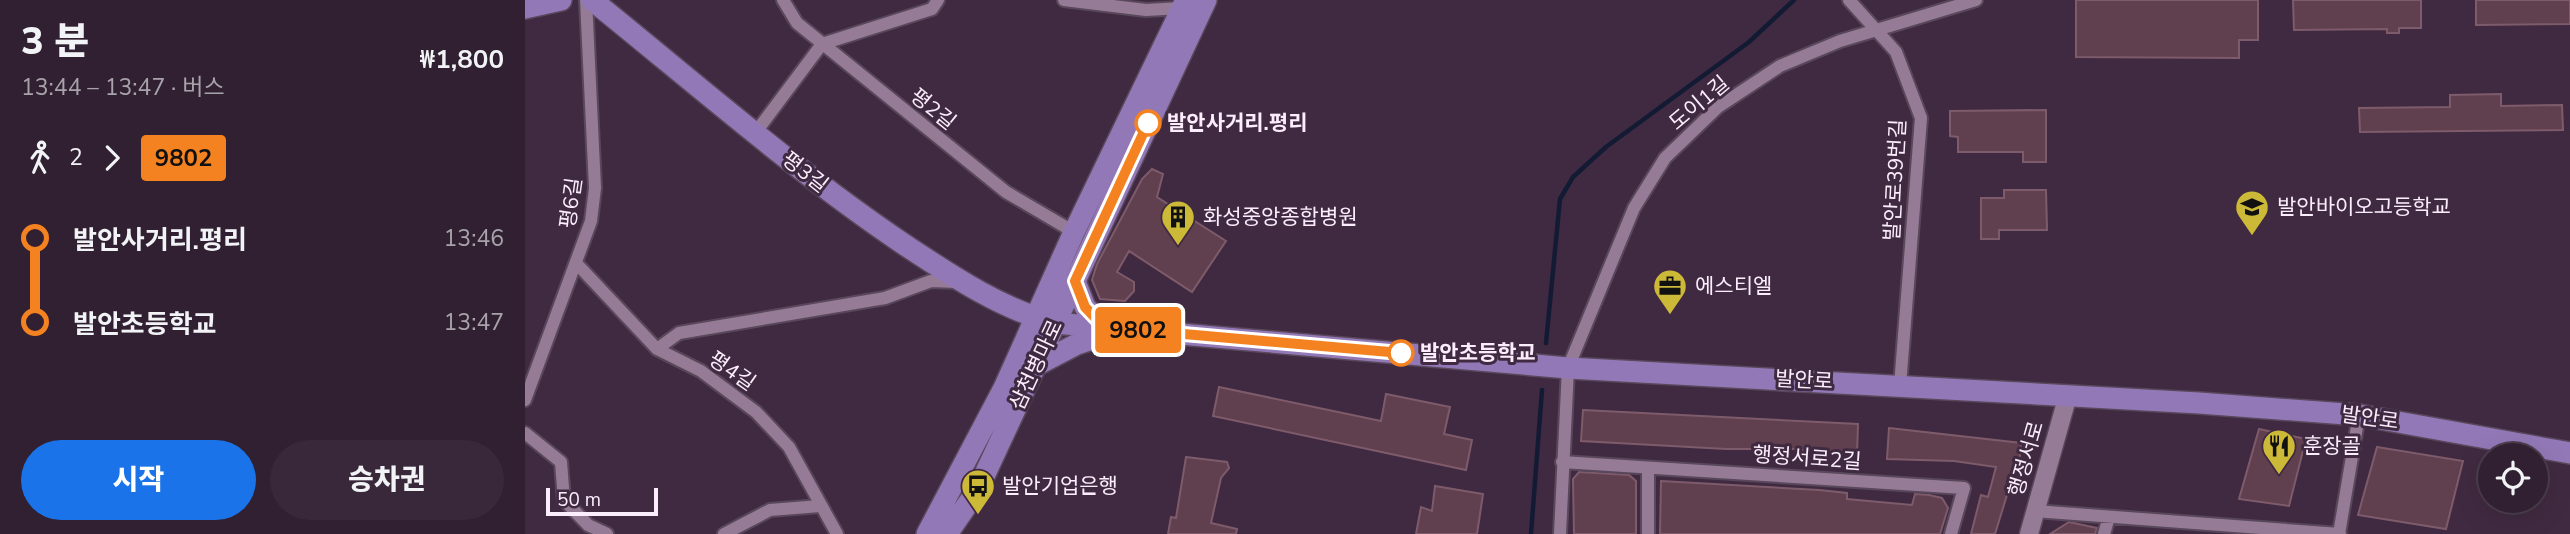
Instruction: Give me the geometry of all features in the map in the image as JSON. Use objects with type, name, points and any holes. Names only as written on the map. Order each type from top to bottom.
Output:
[{"type":"main road","points":[[525,8],[561,0]]},
{"type":"main road","name":"평3길","points":[[592,0],[860,214],[961,282],[1046,321]]},
{"type":"main road","name":"삼천병마로","points":[[927,534],[1046,321],[1075,281],[1206,0]]},
{"type":"main road","name":"삼천병마로","points":[[947,534],[978,489],[1035,366],[1074,232],[1184,4]]},
{"type":"main road","points":[[1035,366],[1113,328],[1085,307],[1075,281]]},
{"type":"main road","name":"발안로","points":[[1046,321],[1568,368],[2068,395],[2359,415],[2570,453]]},
{"type":"street","name":"평6길","points":[[525,400],[591,221],[595,188],[586,0]]},
{"type":"street","name":"평2길","points":[[783,0],[797,23],[1006,192],[1074,232]]},
{"type":"street","points":[[756,132],[822,44],[932,9],[939,0]]},
{"type":"street","points":[[1064,0],[1110,3],[1146,10],[1184,4]]},
{"type":"street","name":"발안로39번길","points":[[1849,0],[1896,52],[1921,118],[1900,386]]},
{"type":"street","name":"도이1길","points":[[1568,368],[1634,208],[1665,158],[1718,107],[1780,66],[1840,41],[1878,32],[1976,0]]},
{"type":"street","name":"평4길","points":[[577,264],[657,349],[701,371],[756,412],[789,447],[837,534]]},
{"type":"street","points":[[657,349],[679,333],[885,298],[931,281],[961,282]]},
{"type":"street","points":[[1560,534],[1568,368]]},
{"type":"street","name":"행정서로","points":[[2029,534],[2068,395]]},
{"type":"street","points":[[2035,511],[2109,517],[2179,528],[2339,534],[2359,415]]},
{"type":"street","points":[[525,433],[561,462],[564,500],[588,525],[607,534]]},
{"type":"street","name":"행정서로2길","points":[[1562,462],[1963,488],[1951,534]]},
{"type":"street","points":[[1648,468],[1648,534]]},
{"type":"street","points":[[724,534],[770,510],[820,506]]},
{"type":"street","points":[[2104,534],[2109,517]]},
{"type":"building","points":[[2076,0],[2258,0],[2258,40],[2239,40],[2239,58],[2076,57]]},
{"type":"building","points":[[2293,0],[2421,0],[2421,28],[2399,28],[2399,33],[2387,33],[2387,29],[2294,30]]},
{"type":"building","points":[[2476,0],[2570,0],[2570,24],[2476,25]]},
{"type":"building","points":[[2501,94],[2501,106],[2562,105],[2563,130],[2360,132],[2359,108],[2450,107],[2450,95]]},
{"type":"building","points":[[2046,110],[2046,162],[2023,162],[2023,152],[1958,152],[1958,137],[1950,136],[1950,111]]},
{"type":"building","points":[[1152,169],[1163,174],[1157,197],[1226,241],[1192,292],[1129,251],[1117,272],[1134,282],[1134,291],[1125,301],[1100,299],[1092,280],[1097,264],[1142,179]]},
{"type":"building","points":[[2004,190],[2046,190],[2047,230],[1999,230],[1999,239],[1981,239],[1981,198],[2004,198]]},
{"type":"building","points":[[1219,387],[1381,421],[1386,394],[1450,407],[1444,434],[1472,440],[1466,470],[1213,416]]},
{"type":"building","points":[[1583,410],[1858,424],[1857,455],[1793,449],[1726,449],[1581,441]]},
{"type":"building","points":[[1889,428],[2021,443],[2019,469],[2015,469],[1995,534],[1971,534],[1981,495],[1988,497],[1996,467],[1954,461],[1887,459]]},
{"type":"building","points":[[2259,429],[2306,439],[2289,506],[2239,499]]},
{"type":"building","points":[[2377,447],[2463,461],[2446,529],[2358,515]]},
{"type":"building","points":[[1186,457],[1227,462],[1229,468],[1221,478],[1211,523],[1237,529],[1236,534],[1168,534],[1171,517],[1176,518]]},
{"type":"building","points":[[1579,472],[1629,475],[1636,481],[1636,534],[1574,534],[1573,479]]},
{"type":"building","points":[[1661,481],[1819,490],[1847,493],[1847,499],[1912,505],[1915,494],[1929,495],[1942,498],[1948,508],[1940,534],[1660,534]]},
{"type":"building","points":[[1435,486],[1483,494],[1477,534],[1416,534],[1421,507],[1432,511]]},
{"type":"building","points":[[2069,522],[2097,528],[2095,534],[2050,534]]},
{"type":"waterway","points":[[1546,343],[1560,199],[1573,177],[1606,147],[1749,42],[1794,0]]},
{"type":"waterway","points":[[1531,534],[1542,390]]},
{"type":"bus line","name":"9802","points":[[1148,123],[1075,281],[1085,307],[1104,327],[1401,353]]},
{"type":"place","name":"발안사거리.평리","points":[[1148,123]]},
{"type":"place","name":"발안바이오고등학교","points":[[2252,237]]},
{"type":"place","name":"화성중앙종합병원","points":[[1178,247]]},
{"type":"place","name":"에스티엘","points":[[1670,316]]},
{"type":"place","name":"발안초등학교","points":[[1401,353]]},
{"type":"place","name":"훈장골","points":[[2279,476]]},
{"type":"place","name":"발안기업은행","points":[[978,516]]}]
